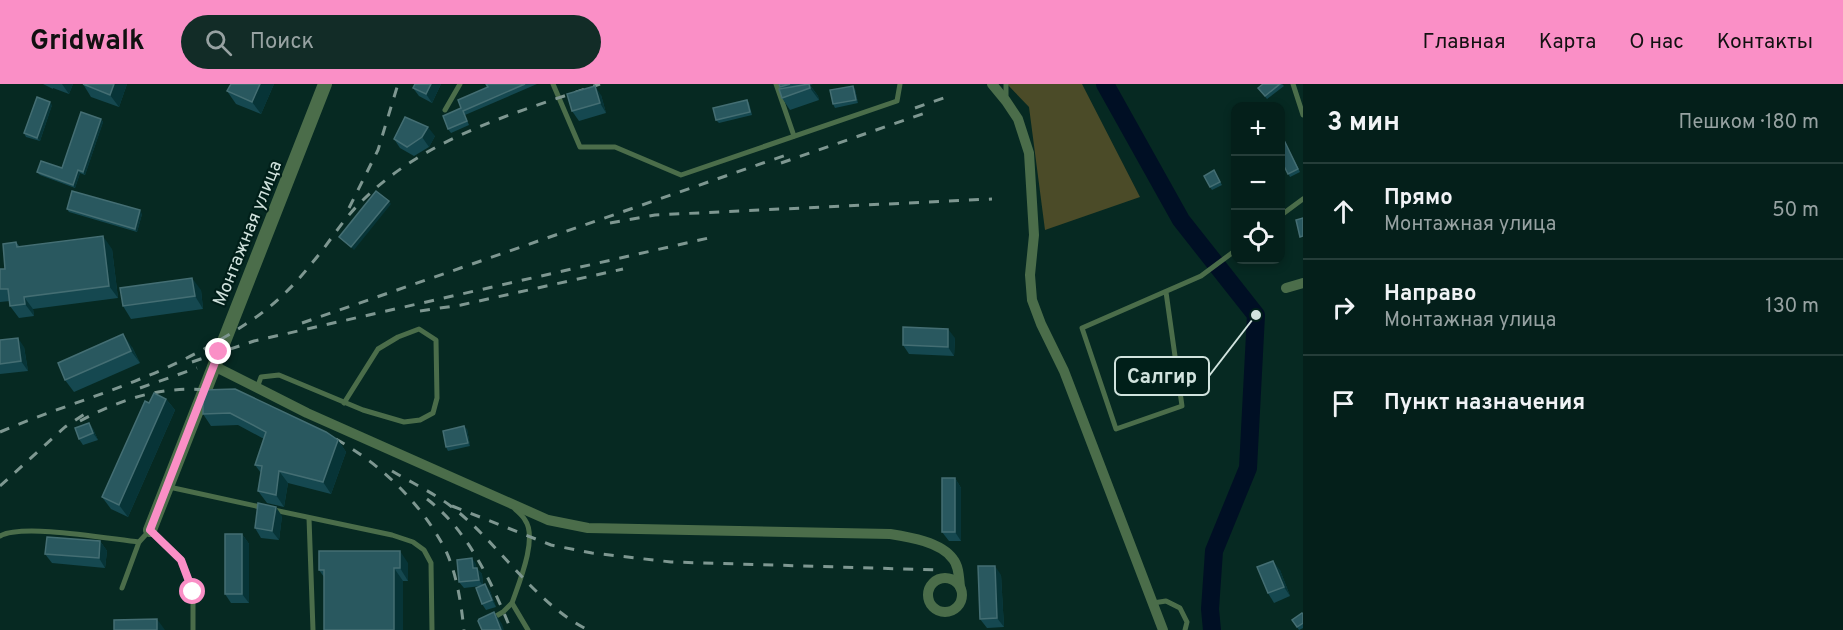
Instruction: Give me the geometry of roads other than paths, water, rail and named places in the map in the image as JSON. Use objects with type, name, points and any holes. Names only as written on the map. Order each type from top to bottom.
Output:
[{"type":"street","name":"Монтажная улица","points":[[150,530],[325,84]]},
{"type":"street","points":[[992,84],[1018,119],[1029,153],[1034,235],[1030,274],[1032,300],[1064,371],[1163,630]]},
{"type":"street","points":[[1286,288],[1303,283]]},
{"type":"street","points":[[214,366],[307,413],[548,520],[588,528],[890,534],[919,539],[946,553],[953,559],[958,569],[960,587]]},
{"type":"lane","points":[[445,110],[459,84]]},
{"type":"lane","points":[[553,84],[580,147],[615,147],[681,175],[897,101],[900,84]]},
{"type":"lane","points":[[776,84],[794,136]]},
{"type":"lane","points":[[1006,84],[1006,101]]},
{"type":"lane","points":[[1293,84],[1303,115]]},
{"type":"lane","points":[[1285,213],[1303,199]]},
{"type":"lane","points":[[1166,292],[1182,406],[1116,429],[1082,328],[1201,276],[1231,253]]},
{"type":"lane","points":[[257,388],[261,377],[279,375],[363,410],[404,423],[420,420],[433,413],[437,398],[436,340],[419,329],[398,337],[378,349],[344,402]]},
{"type":"lane","points":[[167,487],[392,535],[413,542],[424,550],[431,563],[432,630]]},
{"type":"lane","points":[[482,624],[503,612],[512,603],[522,575],[531,537],[527,521],[510,504]]},
{"type":"lane","points":[[309,518],[313,630]]},
{"type":"lane","points":[[0,536],[26,530],[139,542],[122,588]]},
{"type":"lane","points":[[150,530],[181,560],[193,592],[193,630]]},
{"type":"lane","name":"Монтажная улица","points":[[139,542],[150,530]]},
{"type":"lane","points":[[1153,603],[1166,601],[1180,608],[1187,622],[1185,630]]},
{"type":"lane","points":[[512,603],[528,630]]},
{"type":"waterway","points":[[1105,84],[1181,220],[1256,315],[1248,468],[1214,551],[1210,609],[1212,630]]},
{"type":"railway","points":[[349,208],[378,150],[398,84]]},
{"type":"railway","points":[[0,432],[155,373],[211,345],[252,320],[284,294],[305,272],[359,204],[384,181],[412,161],[503,117],[600,84]]},
{"type":"railway","points":[[915,108],[952,95]]},
{"type":"railway","points":[[781,163],[928,112]]},
{"type":"railway","points":[[302,323],[789,154]]},
{"type":"railway","points":[[610,223],[655,215],[992,199]]},
{"type":"railway","points":[[192,362],[254,341],[713,237]]},
{"type":"railway","points":[[420,311],[461,305],[623,269]]},
{"type":"railway","points":[[140,388],[197,368]]},
{"type":"railway","points":[[80,421],[133,398],[169,390],[188,389],[227,393]]},
{"type":"railway","points":[[0,486],[65,427],[86,413]]},
{"type":"railway","points":[[318,430],[374,464],[407,495],[421,512],[445,549],[453,568],[464,630]]},
{"type":"railway","points":[[392,471],[452,507],[486,538],[533,589],[568,618],[588,630]]},
{"type":"railway","points":[[427,499],[442,512],[467,542],[487,576],[511,630]]},
{"type":"railway","points":[[452,506],[551,545],[592,553],[671,562],[938,570]]},
{"type":"place","name":"Салгир","points":[[1256,315]]}]
